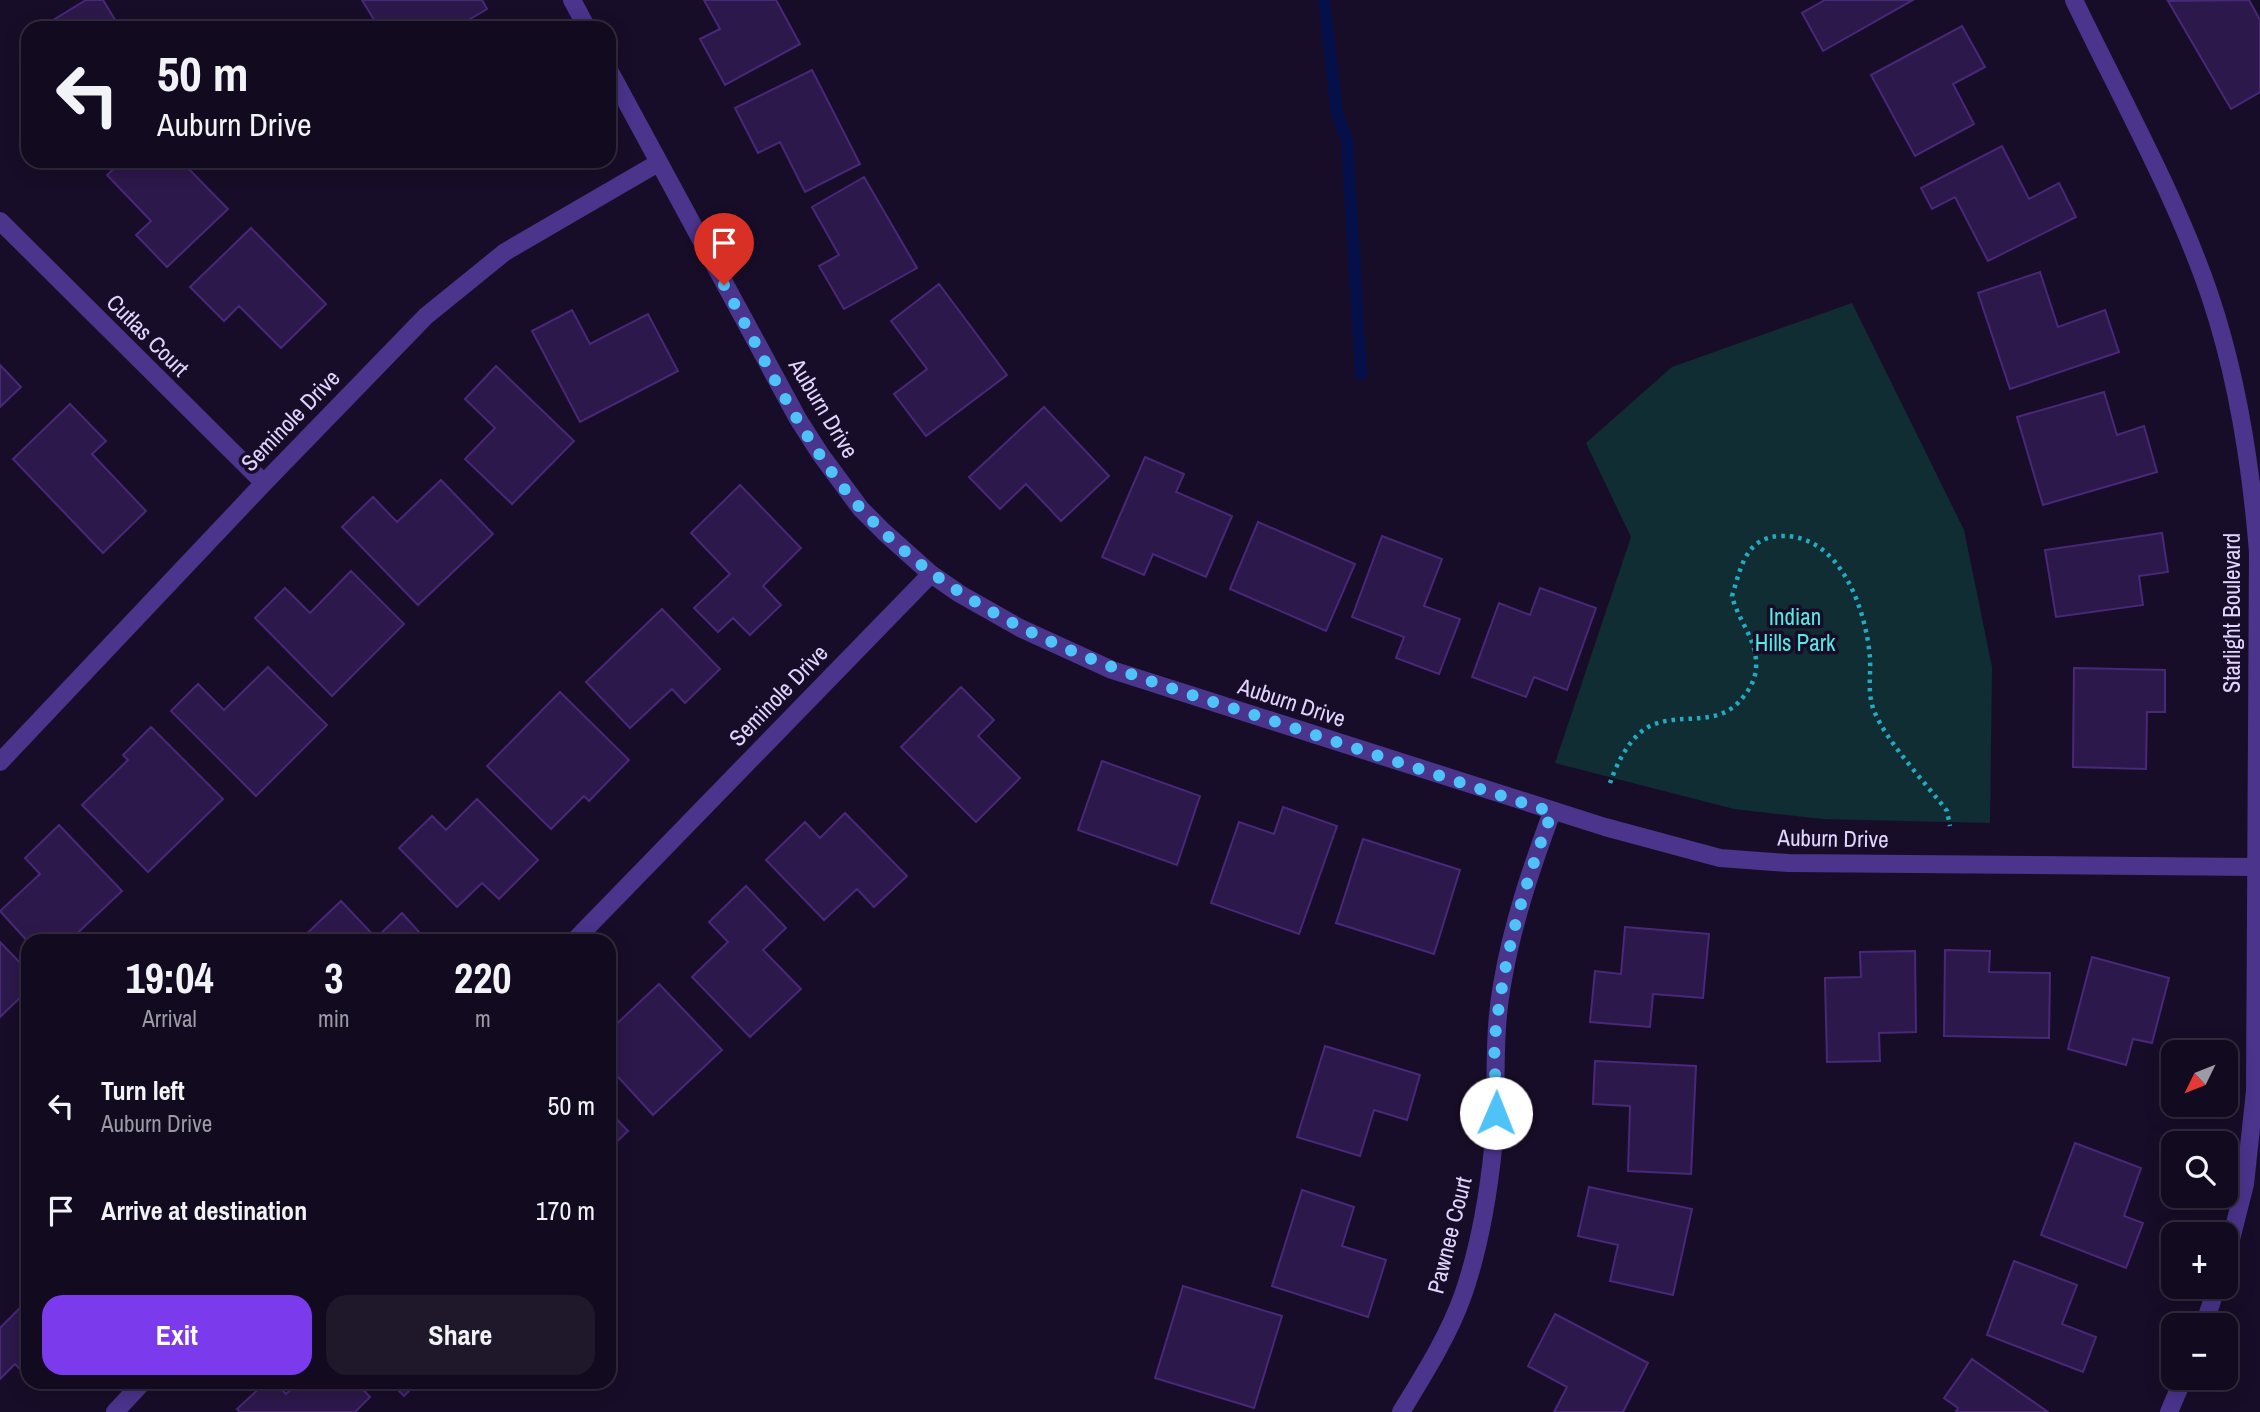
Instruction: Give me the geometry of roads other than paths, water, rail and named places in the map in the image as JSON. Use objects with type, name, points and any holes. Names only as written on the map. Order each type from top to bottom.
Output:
[{"type":"street","points":[[572,0],[583,21]]},
{"type":"street","name":"Starlight Boulevard","points":[[2074,0],[2186,235],[2209,293],[2235,383],[2253,491],[2258,552],[2254,867],[2256,1041],[2252,1140],[2235,1222]]},
{"type":"street","name":"Auburn Drive","points":[[616,83],[815,446],[861,509],[931,574],[1020,628],[1112,670],[1552,812],[1720,858],[1788,863],[2254,867]]},
{"type":"street","name":"Seminole Drive","points":[[0,762],[426,316],[505,252],[658,163]]},
{"type":"street","name":"Cutlas Court","points":[[0,222],[264,483]]},
{"type":"street","name":"Seminole Drive","points":[[581,934],[931,574]]},
{"type":"street","name":"Pawnee Court","points":[[1401,1412],[1463,1296],[1482,1221],[1493,1151],[1497,1094],[1495,1041],[1502,986],[1517,909],[1552,812]]},
{"type":"street","points":[[115,1412],[136,1389]]},
{"type":"street","points":[[2169,1412],[2178,1390]]},
{"type":"waterway","points":[[1324,0],[1337,114],[1347,140],[1361,374]]},
{"type":"park label","name":"Indian Hills Park","points":[[1795,629]]}]
